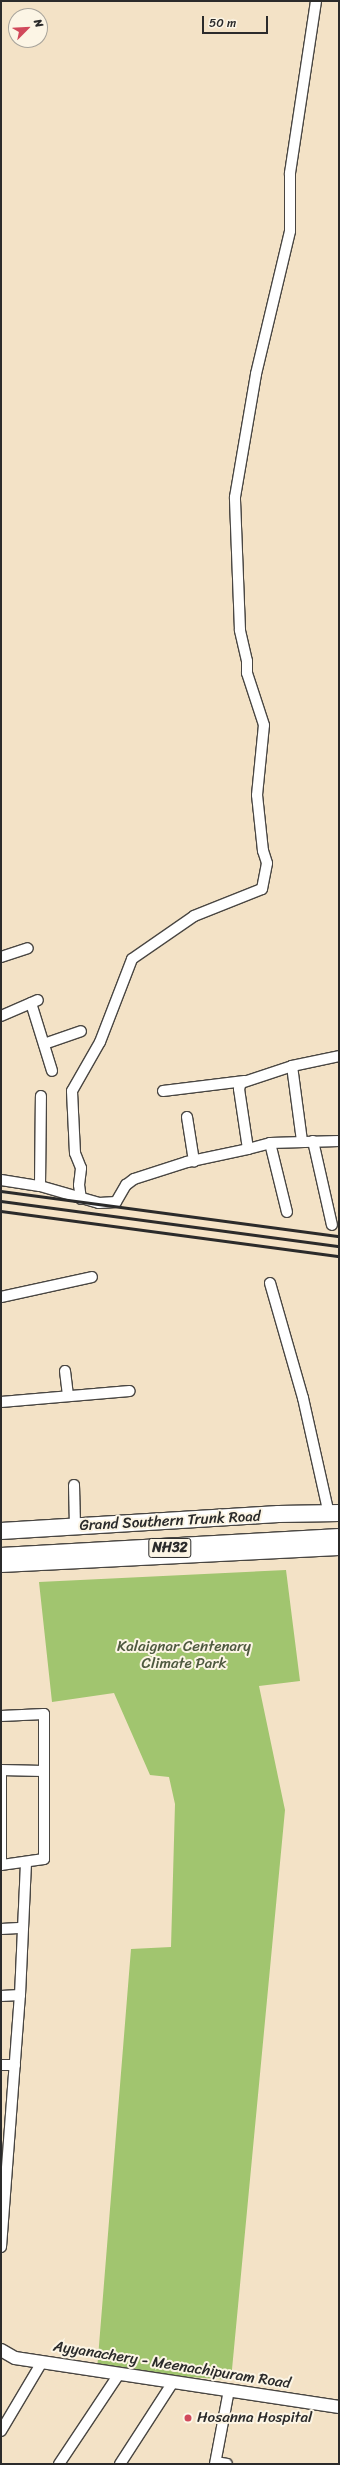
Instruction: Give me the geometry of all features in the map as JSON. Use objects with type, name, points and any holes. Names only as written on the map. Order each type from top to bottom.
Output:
[{"type":"highway","name":"Grand Southern Trunk Road","points":[[1,1531],[278,1514],[334,1513]]},
{"type":"highway","name":"Grand Southern Trunk Road","points":[[1,1556],[339,1537]]},
{"type":"street","points":[[81,1199],[79,1185],[81,1168],[75,1153],[72,1091],[100,1042],[132,960],[194,916],[262,889],[267,863],[263,852],[257,795],[264,725],[247,673],[240,630],[235,497],[256,374],[290,231],[290,173],[316,1]]},
{"type":"street","points":[[1,957],[28,948]]},
{"type":"street","points":[[1,1016],[34,1001],[52,1071]]},
{"type":"street","points":[[44,1044],[81,1031]]},
{"type":"street","points":[[163,1091],[244,1081],[292,1066],[339,1056]]},
{"type":"street","points":[[292,1066],[302,1141]]},
{"type":"street","points":[[244,1081],[238,1089],[248,1149]]},
{"type":"street","points":[[40,1186],[41,1096]]},
{"type":"street","points":[[187,1117],[194,1161]]},
{"type":"street","points":[[313,1141],[332,1225]]},
{"type":"street","points":[[1,1180],[40,1186],[99,1203],[116,1202],[126,1185],[134,1180],[194,1161],[270,1143],[339,1141]]},
{"type":"street","points":[[270,1143],[287,1212]]},
{"type":"street","points":[[1,1297],[92,1277]]},
{"type":"street","points":[[270,1283],[334,1513]]},
{"type":"street","points":[[65,1371],[68,1396]]},
{"type":"street","points":[[1,1402],[130,1391]]},
{"type":"street","points":[[74,1485],[75,1526]]},
{"type":"street","points":[[1,1566],[339,1549]]},
{"type":"street","points":[[1,1716],[44,1714],[44,1859],[1,1865],[1,1770],[43,1771]]},
{"type":"street","points":[[1,2247],[6,2113],[16,2065],[26,1862]]},
{"type":"street","points":[[1,1929],[23,1928]]},
{"type":"street","points":[[1,1996],[20,1996]]},
{"type":"street","points":[[1,2064],[16,2065]]},
{"type":"street","name":"Ayyanachery - Meenachipuram Road","points":[[1,2350],[15,2358],[339,2407]]},
{"type":"street","points":[[1,2431],[42,2362]]},
{"type":"street","points":[[58,2464],[119,2374]]},
{"type":"street","points":[[120,2464],[174,2382]]},
{"type":"street","points":[[227,2464],[215,2463],[229,2390]]},
{"type":"green space","name":"Kalaignar Centenary Climate Park","points":[[286,1570],[300,1681],[259,1686],[285,1810],[231,2380],[97,2370],[131,1949],[171,1947],[175,1804],[169,1777],[150,1775],[114,1693],[52,1702],[39,1582]]},
{"type":"railway","points":[[1,1191],[339,1236]]},
{"type":"railway","points":[[1,1201],[339,1246]]},
{"type":"railway","points":[[1,1211],[339,1256]]},
{"type":"place","name":"Hosanna Hospital","points":[[188,2418]]}]
